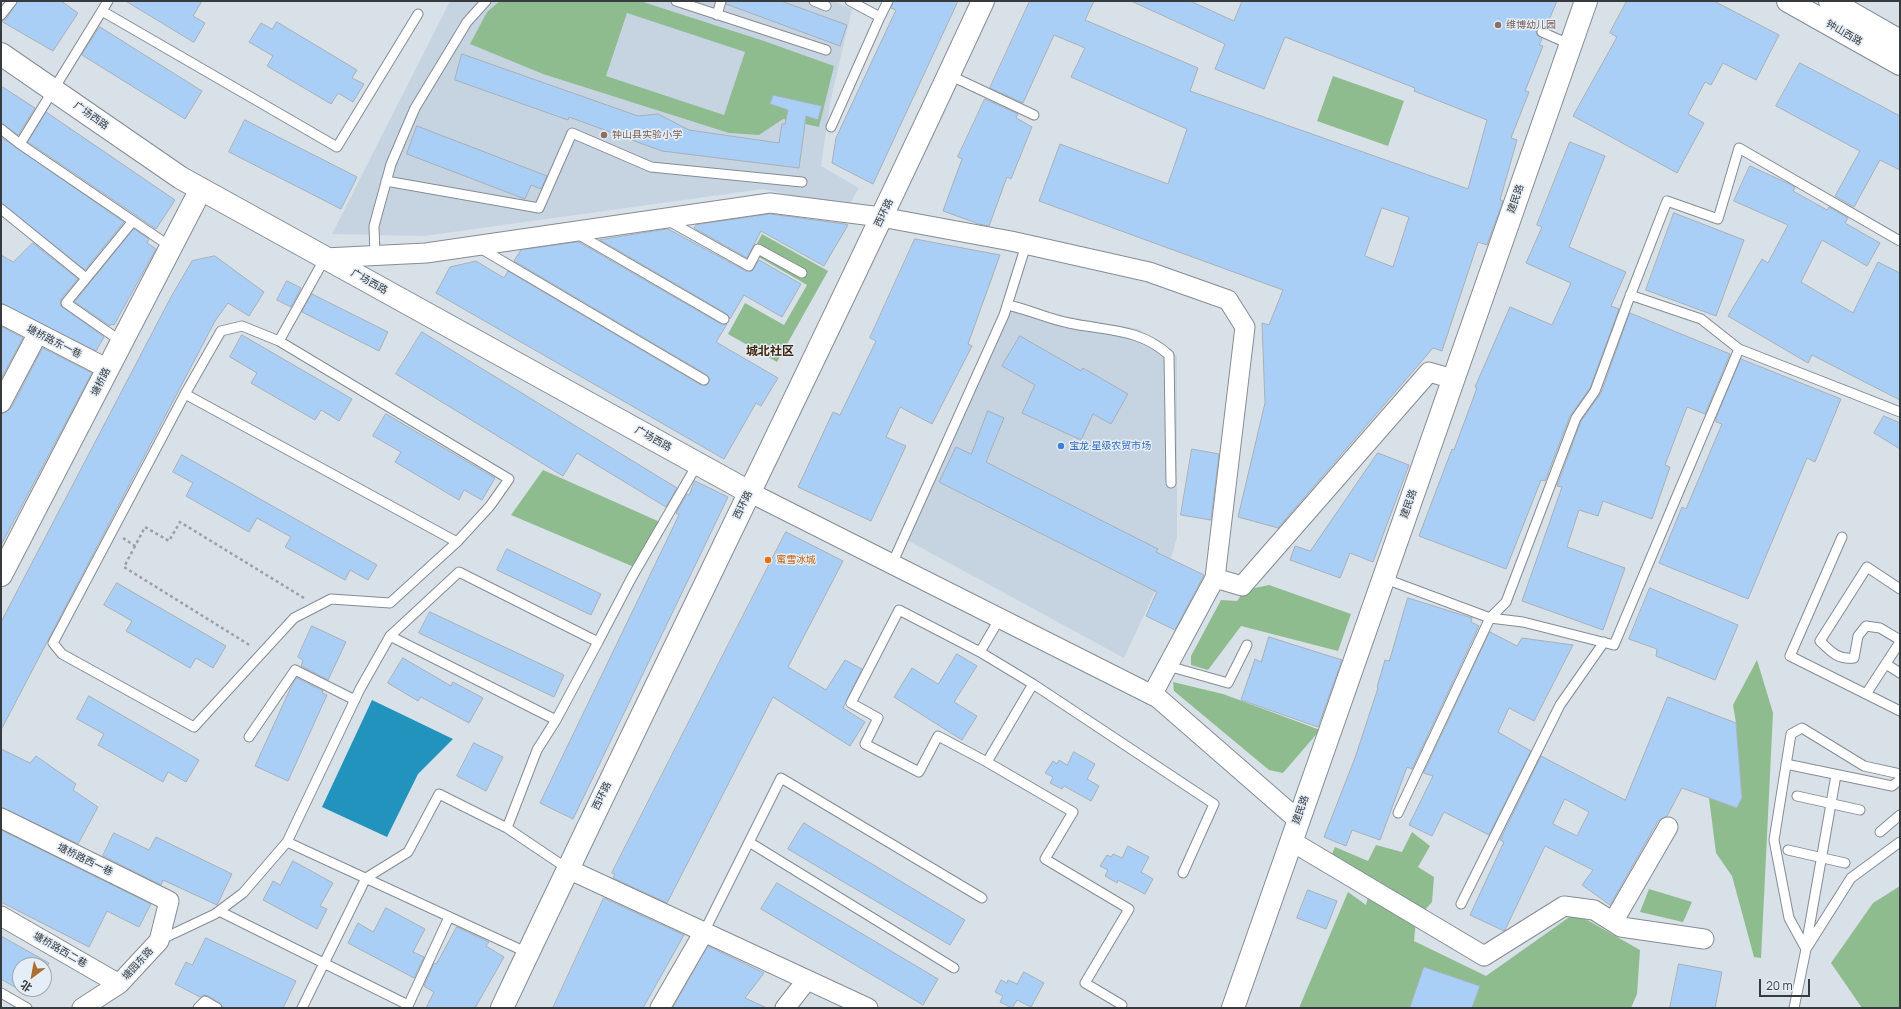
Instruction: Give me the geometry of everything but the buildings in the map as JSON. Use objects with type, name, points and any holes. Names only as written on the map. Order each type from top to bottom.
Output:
[{"type":"street","name":"西环路","points":[[502,1008],[949,75],[983,1]]},
{"type":"street","name":"建民路","points":[[1233,1008],[1290,841],[1586,1]]},
{"type":"street","name":"钟山西路","points":[[1788,1],[1900,64]]},
{"type":"street","name":"钟山西路","points":[[1830,1],[1900,41]]},
{"type":"street","name":"广场西路","points":[[1,54],[181,178],[749,492]]},
{"type":"street","name":"塘桥路","points":[[1,575],[201,189]]},
{"type":"street","points":[[325,258],[426,253],[770,203],[881,217],[1026,244],[1149,272],[1228,300],[1245,327],[1215,578],[1152,695]]},
{"type":"street","name":"塘桥路东一巷","points":[[1,314],[108,369]]},
{"type":"street","points":[[1,403],[38,333]]},
{"type":"street","points":[[1215,578],[1242,586],[1430,372],[1453,379]]},
{"type":"street","points":[[749,492],[1158,698],[1298,820]]},
{"type":"street","name":"塘桥路西一巷","points":[[1,818],[169,901]]},
{"type":"street","points":[[1613,922],[1668,827]]},
{"type":"street","points":[[1290,841],[1484,956],[1564,906],[1594,910],[1620,927],[1704,939]]},
{"type":"street","points":[[568,869],[868,1008]]},
{"type":"street","name":"塘园东路","points":[[82,1008],[119,984],[159,941],[169,901]]},
{"type":"street","name":"塘桥路西二巷","points":[[1,916],[119,984]]},
{"type":"street","points":[[660,1008],[704,932]]},
{"type":"street","points":[[785,1008],[807,980]]},
{"type":"lane","points":[[1,15],[12,1]]},
{"type":"lane","points":[[20,144],[108,1]]},
{"type":"lane","points":[[375,255],[374,226],[386,181],[391,164],[415,108],[467,22],[486,1]]},
{"type":"lane","points":[[676,1],[826,50]]},
{"type":"lane","points":[[717,14],[721,1]]},
{"type":"lane","points":[[814,1],[826,6]]},
{"type":"lane","points":[[850,1],[880,17]]},
{"type":"lane","points":[[831,127],[888,1]]},
{"type":"lane","points":[[102,11],[337,147],[418,14]]},
{"type":"lane","points":[[1542,32],[1570,45]]},
{"type":"lane","points":[[949,75],[1034,115]]},
{"type":"lane","points":[[1,129],[20,144],[171,247]]},
{"type":"lane","points":[[386,181],[539,208],[572,134],[651,167],[802,182]]},
{"type":"lane","points":[[1398,814],[1490,618],[1506,602],[1576,418],[1595,391],[1630,295],[1667,201],[1718,219],[1739,148],[1900,241]]},
{"type":"lane","points":[[1,209],[86,278]]},
{"type":"lane","points":[[664,218],[749,266],[758,249],[802,273]]},
{"type":"lane","points":[[122,342],[66,303],[132,221]]},
{"type":"lane","points":[[573,232],[724,319]]},
{"type":"lane","points":[[892,564],[1007,305],[1026,244]]},
{"type":"lane","points":[[476,246],[704,380]]},
{"type":"lane","points":[[279,341],[325,258]]},
{"type":"lane","points":[[1630,295],[1701,319],[1739,349],[1900,412]]},
{"type":"lane","points":[[1007,305],[1026,309],[1067,323],[1131,333],[1160,347],[1170,355],[1171,483]]},
{"type":"lane","points":[[242,326],[279,341],[509,479],[490,506],[457,542],[390,603],[330,599],[294,618],[194,727],[62,654],[53,643],[185,394],[221,331],[242,326]]},
{"type":"lane","points":[[1383,578],[1490,618],[1523,622],[1614,645],[1739,349]]},
{"type":"lane","points":[[185,394],[457,542]]},
{"type":"lane","points":[[507,828],[537,750],[556,720],[632,577],[698,463]]},
{"type":"lane","points":[[1842,537],[1790,656],[1900,711]]},
{"type":"lane","points":[[1866,694],[1900,641],[1880,628],[1866,626],[1858,636],[1854,658],[1847,659],[1834,655],[1820,641],[1867,567],[1900,589]]},
{"type":"lane","points":[[159,941],[219,911],[243,893],[287,842],[355,700],[390,636],[459,572],[598,642]]},
{"type":"lane","points":[[1122,1005],[1086,983],[1129,909],[1045,859],[1073,812],[987,762],[938,736],[919,772],[865,744],[878,718],[850,703],[899,610],[980,652],[1033,684],[1214,804],[1182,873]]},
{"type":"lane","points":[[980,652],[1000,618]]},
{"type":"lane","points":[[390,636],[556,720]]},
{"type":"lane","points":[[1461,904],[1560,705],[1604,642]]},
{"type":"lane","points":[[1168,666],[1228,683],[1247,645]]},
{"type":"lane","points":[[1886,664],[1900,673]]},
{"type":"lane","points":[[249,737],[295,670],[355,700]]},
{"type":"lane","points":[[987,762],[1033,684]]},
{"type":"lane","points":[[1806,949],[1789,918],[1774,840],[1791,734],[1802,728],[1864,766],[1900,774]]},
{"type":"lane","points":[[1786,764],[1892,786],[1900,780]]},
{"type":"lane","points":[[1794,1008],[1806,949],[1836,774]]},
{"type":"lane","points":[[704,932],[781,778],[982,898]]},
{"type":"lane","points":[[302,1008],[366,878],[408,852],[439,794],[507,828],[568,869]]},
{"type":"lane","points":[[1797,796],[1860,810]]},
{"type":"lane","points":[[1880,832],[1900,816]]},
{"type":"lane","points":[[287,842],[528,953]]},
{"type":"lane","points":[[749,842],[954,968]]},
{"type":"lane","points":[[1806,949],[1851,878],[1900,842]]},
{"type":"lane","points":[[1788,850],[1821,859],[1844,863]]},
{"type":"lane","points":[[219,911],[408,1007],[449,917]]},
{"type":"lane","points":[[1,993],[27,1008]]},
{"type":"lane","points":[[198,1008],[205,1001],[217,1008]]},
{"type":"path","points":[[262,653],[124,567],[145,527],[169,541],[180,522],[317,606]]},
{"type":"path","points":[[112,532],[136,546]]},
{"type":"shaded area","name":"钟山县实验小学","points":[[450,1],[833,1],[852,9],[830,103],[821,166],[859,188],[848,207],[763,189],[424,236],[332,234]]},
{"type":"shaded area","name":"宝龙·星级农贸市场","points":[[1008,306],[1138,329],[1177,356],[1177,537],[1172,555],[1124,658],[905,539]]},
{"type":"green space","points":[[500,1],[640,1],[764,41],[834,66],[819,127],[783,119],[759,135],[729,133],[543,74],[470,44],[487,12]],"holes":[[[627,13],[745,52],[724,115],[606,76]]]},
{"type":"green space","points":[[1333,76],[1404,101],[1388,146],[1317,121]]},
{"type":"green space","points":[[762,234],[828,271],[777,362],[728,334],[745,303],[784,325],[807,285],[752,253]]},
{"type":"green space","points":[[543,470],[660,522],[634,567],[511,515]]},
{"type":"green space","points":[[1269,585],[1351,614],[1338,651],[1241,626],[1208,670],[1191,665],[1191,656],[1221,600],[1237,601],[1245,590]]},
{"type":"green space","points":[[1757,660],[1773,713],[1761,958],[1754,957],[1732,876],[1716,853],[1709,798],[1736,808],[1742,798],[1736,723],[1733,705]]},
{"type":"green space","points":[[1173,682],[1223,694],[1320,730],[1283,773],[1269,770],[1174,691]]},
{"type":"green space","points":[[1412,832],[1430,846],[1418,867],[1434,877],[1432,902],[1416,920],[1414,941],[1486,976],[1575,913],[1640,950],[1637,994],[1631,1008],[1472,1008],[1479,986],[1424,967],[1410,1008],[1299,1008],[1348,892],[1366,905],[1372,880],[1331,856],[1335,847],[1368,861],[1376,845],[1402,852]]},
{"type":"green space","points":[[1900,886],[1900,1008],[1862,1008],[1831,963],[1873,903]]},
{"type":"green space","points":[[1649,889],[1692,902],[1683,922],[1640,912]]},
{"type":"water","points":[[372,700],[453,739],[418,774],[387,837],[322,807]]},
{"type":"place","name":"维博幼儿园","points":[[1498,25]]},
{"type":"place","name":"钟山县实验小学","points":[[604,135]]},
{"type":"place","name":"宝龙·星级农贸市场","points":[[1061,446]]},
{"type":"place","name":"蜜雪冰城","points":[[768,560]]},
{"type":"district","name":"城北社区","points":[[770,352]]}]
